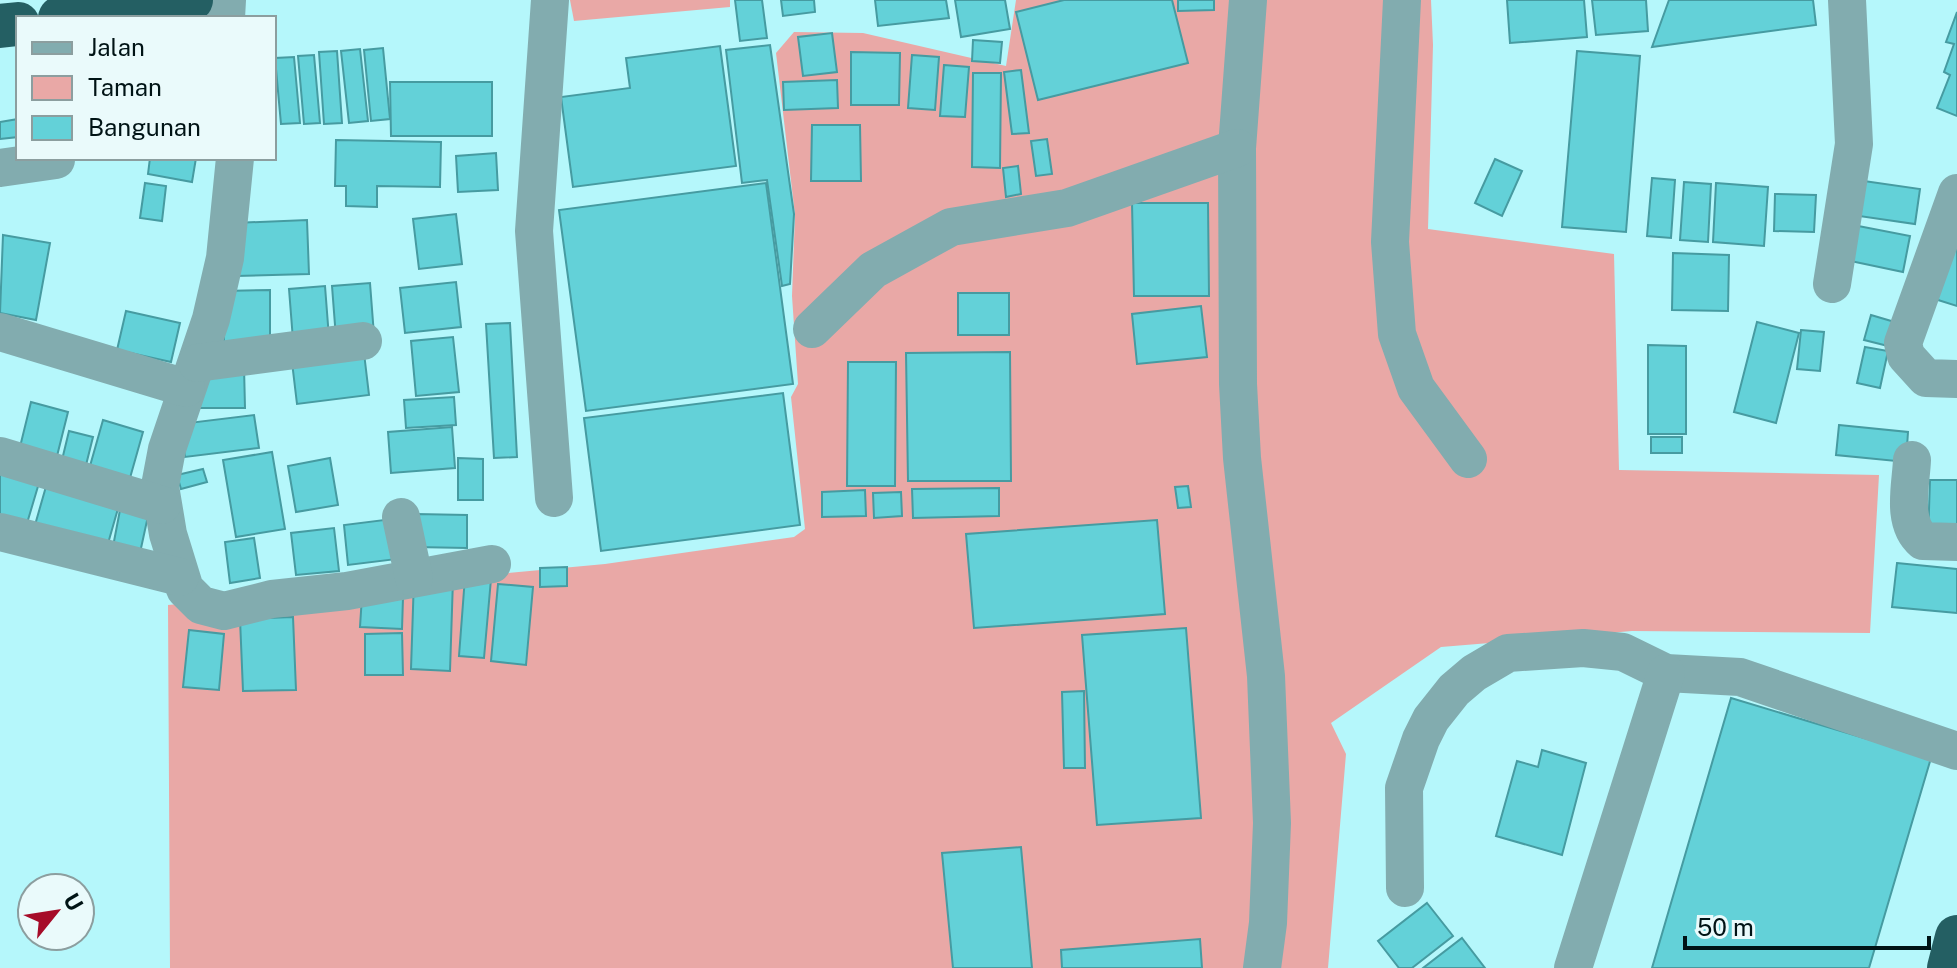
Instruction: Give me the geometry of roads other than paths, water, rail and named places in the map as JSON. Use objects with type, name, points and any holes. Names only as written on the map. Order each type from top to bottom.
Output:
[{"type":"highway","points":[[78,16],[177,5]]},
{"type":"highway","points":[[1949,968],[1957,937]]},
{"type":"street","points":[[550,0],[534,231],[554,498]]},
{"type":"street","points":[[1248,0],[1237,148],[1238,384],[1242,458],[1266,676],[1272,823],[1269,910],[1262,968]]},
{"type":"street","points":[[1402,0],[1390,242],[1397,334],[1416,388],[1468,459]]},
{"type":"street","points":[[1832,284],[1854,144],[1847,0]]},
{"type":"street","points":[[812,329],[873,270],[951,227],[1067,208],[1237,148]]},
{"type":"street","points":[[0,168],[56,160]]},
{"type":"street","points":[[235,160],[225,258],[163,466],[160,486],[180,577],[192,598],[201,605],[224,611],[272,599],[325,595],[492,564]]},
{"type":"street","points":[[1957,193],[1903,343],[1906,356],[1926,378],[1957,379]]},
{"type":"street","points":[[0,332],[192,376],[363,341]]},
{"type":"street","points":[[0,456],[162,505]]},
{"type":"street","points":[[1912,460],[1909,514],[1915,532],[1923,541],[1957,542]]},
{"type":"street","points":[[401,517],[414,578]]},
{"type":"street","points":[[0,532],[180,577]]},
{"type":"street","points":[[1405,888],[1404,788],[1411,762],[1431,719],[1474,673],[1508,653],[1583,648],[1623,652],[1666,673],[1740,677],[1957,751]]},
{"type":"street","points":[[1573,968],[1666,673]]}]
